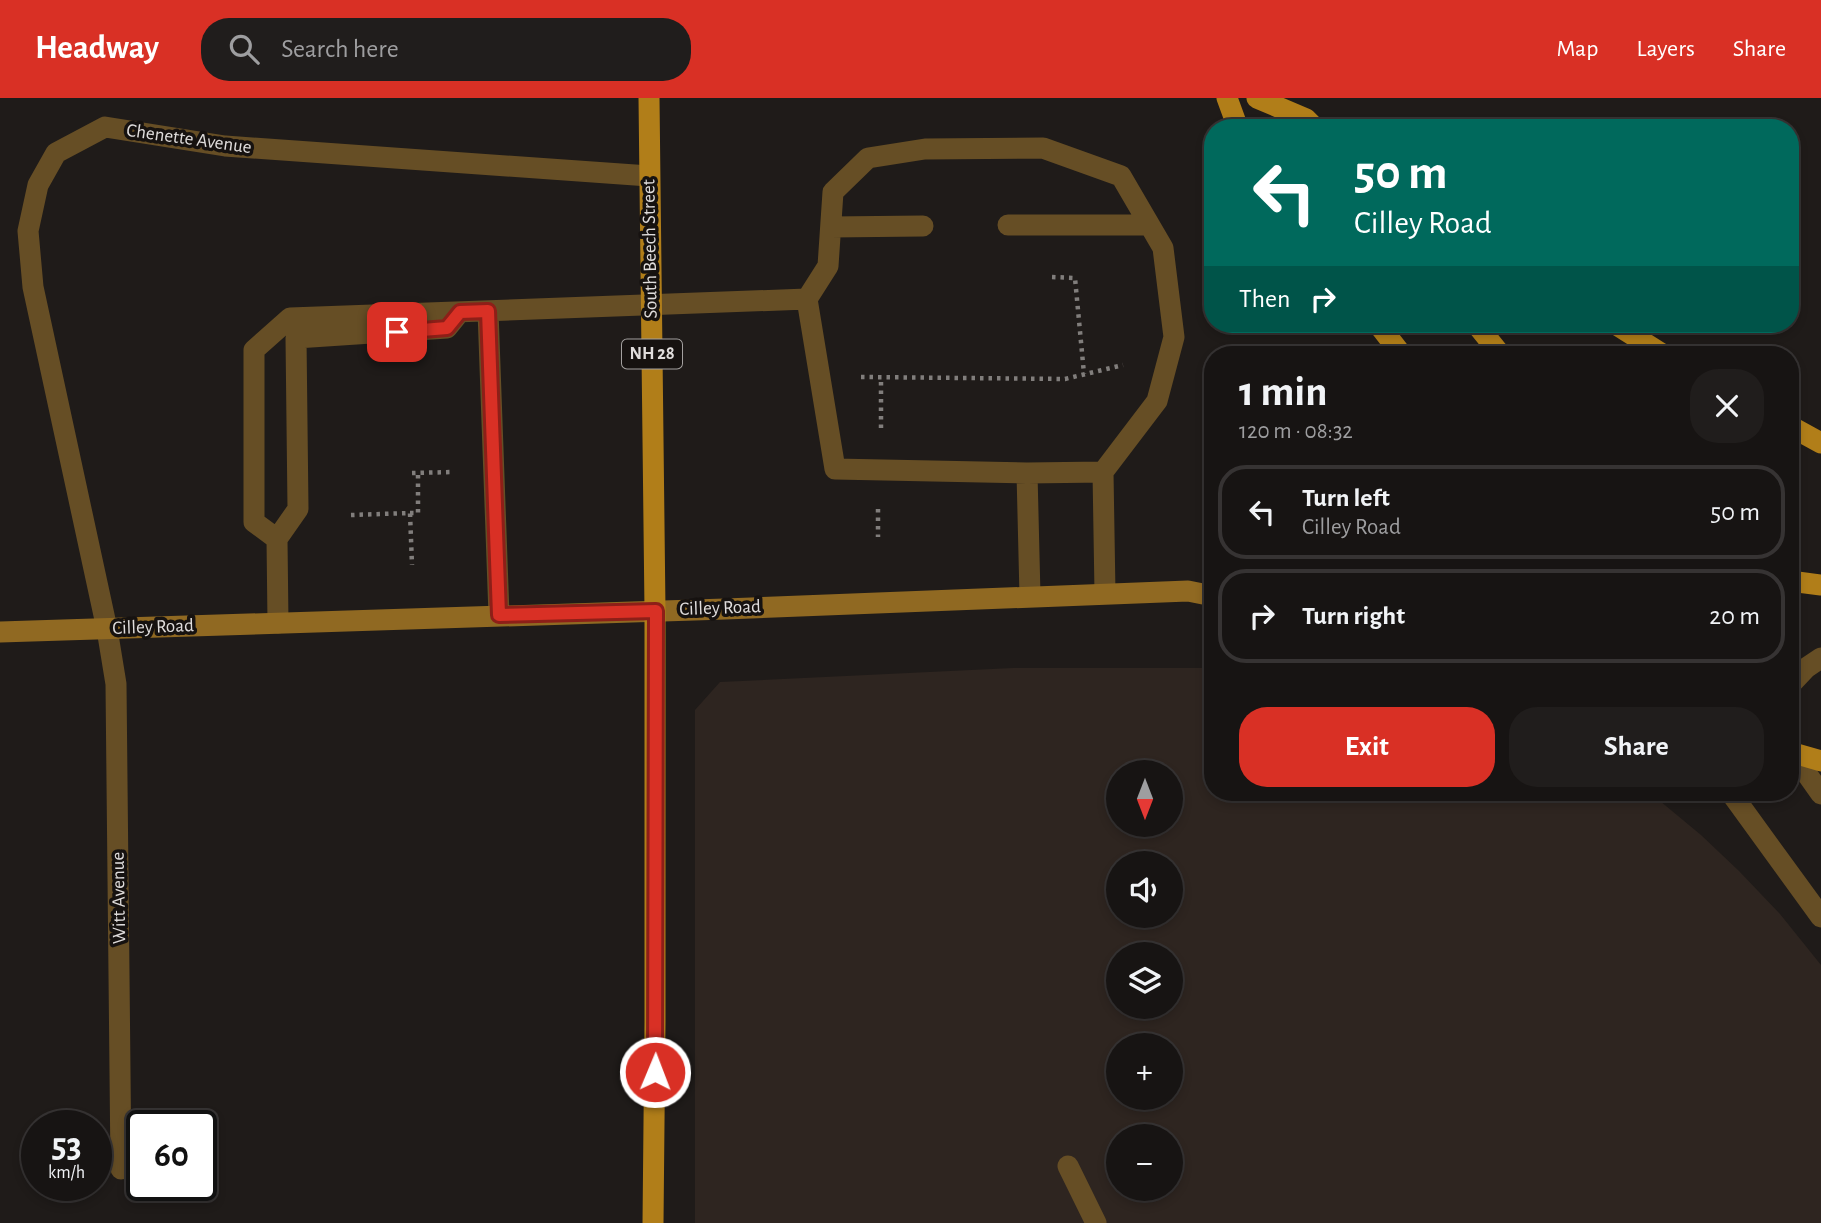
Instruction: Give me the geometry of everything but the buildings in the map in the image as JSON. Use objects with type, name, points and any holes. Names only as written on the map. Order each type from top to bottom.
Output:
[{"type":"main road","name":"South Beech Street","points":[[649,98],[656,611]]},
{"type":"main road","points":[[1227,98],[1235,119]]},
{"type":"main road","points":[[1257,98],[1304,119]]},
{"type":"main road","points":[[1629,333],[1650,346]]},
{"type":"main road","points":[[1799,431],[1821,443]]},
{"type":"main road","points":[[1799,583],[1821,585]]},
{"type":"main road","name":"NH 28","points":[[653,1223],[656,611]]},
{"type":"main road","points":[[1799,754],[1821,761]]},
{"type":"street","name":"Chenette Avenue","points":[[107,629],[32,275],[28,231],[38,185],[56,153],[104,127],[225,146],[649,176]]},
{"type":"street","points":[[1102,472],[835,469],[807,299],[828,266],[833,192],[868,158],[925,149],[1043,148],[1121,176],[1163,248],[1174,337],[1157,401],[1102,472],[1105,593]]},
{"type":"street","points":[[1008,225],[1149,225]]},
{"type":"street","points":[[831,227],[923,226]]},
{"type":"street","points":[[277,539],[254,522],[254,350],[290,318],[807,299]]},
{"type":"street","points":[[488,311],[499,615]]},
{"type":"street","points":[[278,623],[277,539],[298,509],[296,338],[447,328],[460,312]]},
{"type":"street","points":[[1027,473],[1030,596]]},
{"type":"street","name":"Cilley Road","points":[[1188,591],[1204,585]]},
{"type":"street","name":"Cilley Road","points":[[0,632],[656,611],[1105,593],[1188,591],[1204,594]]},
{"type":"street","name":"Witt Avenue","points":[[107,629],[116,684],[121,1169]]},
{"type":"street","points":[[1799,675],[1821,658]]},
{"type":"street","points":[[1799,763],[1821,794]]},
{"type":"street","points":[[1737,801],[1821,917]]},
{"type":"street","points":[[1747,815],[1749,801]]},
{"type":"street","points":[[1068,1166],[1096,1223]]},
{"type":"path","points":[[1052,277],[1075,278],[1084,374]]},
{"type":"path","points":[[820,377],[1065,379],[1124,365]]},
{"type":"path","points":[[881,377],[881,430]]},
{"type":"path","points":[[351,514],[418,513],[418,473]]},
{"type":"path","points":[[878,501],[878,537]]},
{"type":"path","points":[[410,513],[412,565]]},
{"type":"shaded area","points":[[1013,668],[1204,668],[1204,801],[1660,801],[1739,871],[1780,914],[1821,965],[1821,1223],[695,1223],[695,710],[720,682]]},
{"type":"route","points":[[397,332],[447,328],[460,312],[488,311],[499,615],[656,611],[655,1072]]}]
